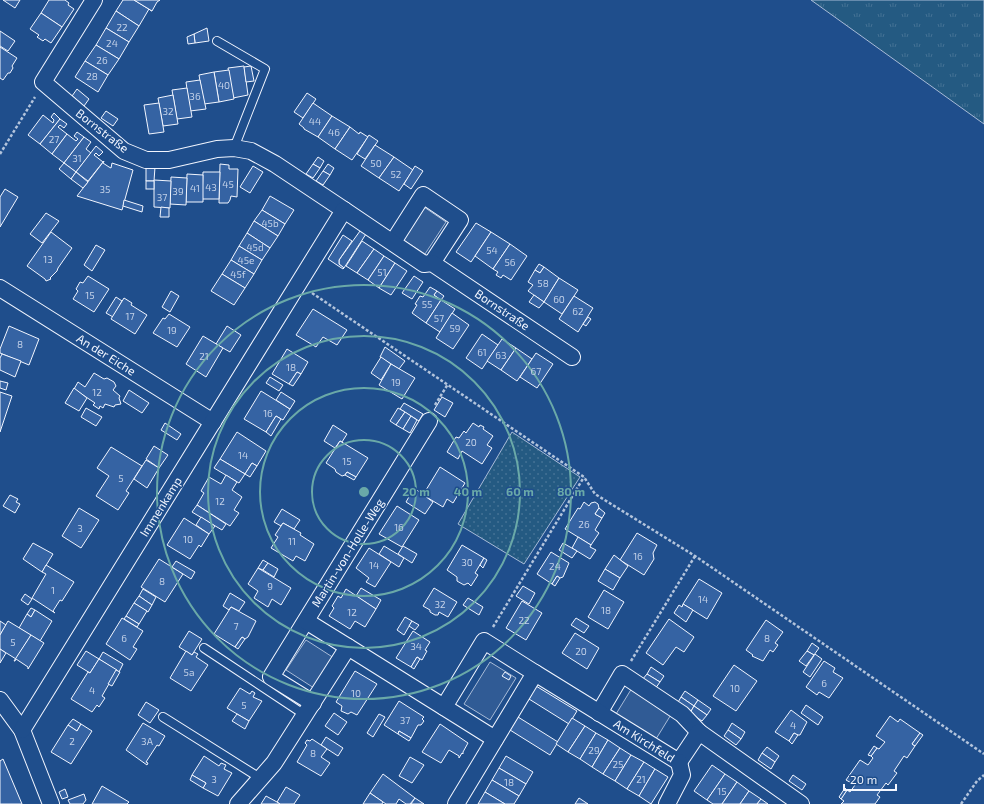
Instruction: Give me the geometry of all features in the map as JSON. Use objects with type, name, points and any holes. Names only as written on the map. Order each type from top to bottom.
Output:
[{"type":"street","points":[[43,82],[94,0]]},
{"type":"street","name":"Bornstraße","points":[[43,82],[124,151],[146,160],[169,160],[217,149],[234,148],[251,151],[275,164],[424,264],[432,263],[572,357]]},
{"type":"street","points":[[393,242],[423,195],[460,220],[432,263]]},
{"type":"street","points":[[299,284],[344,210]]},
{"type":"street","name":"Immenkamp","points":[[22,730],[299,284]]},
{"type":"street","name":"An der Eiche","points":[[0,288],[214,422]]},
{"type":"street","name":"Martin-von-Holle-Weg","points":[[309,709],[271,677],[429,421]]},
{"type":"street","name":"Martin-von-Holle-Weg","points":[[306,621],[348,647]]},
{"type":"street","points":[[444,707],[484,641]]},
{"type":"street","name":"Am Kirchfeld","points":[[484,641],[679,762],[699,732]]},
{"type":"street","points":[[238,804],[274,763],[348,647],[495,739]]},
{"type":"street","points":[[456,804],[535,672]]},
{"type":"street","points":[[599,713],[622,674],[682,714],[699,732],[802,804]]},
{"type":"street","points":[[0,700],[22,730],[51,804]]},
{"type":"street","points":[[667,804],[682,775],[679,762]]},
{"type":"lane","points":[[217,41],[265,69],[234,148]]},
{"type":"lane","points":[[204,648],[309,709]]},
{"type":"lane","points":[[163,717],[260,778]]},
{"type":"path","points":[[0,154],[43,82]]},
{"type":"path","points":[[299,284],[584,477],[595,494],[695,556],[984,754]]},
{"type":"path","points":[[429,421],[426,419],[448,384]]},
{"type":"path","points":[[484,641],[584,477]]},
{"type":"path","points":[[622,674],[695,556]]},
{"type":"path","points":[[962,804],[977,781],[984,775]]},
{"type":"green space","points":[[811,0],[984,0],[984,124]]},
{"type":"green space","points":[[512,432],[580,477],[524,564],[458,524]]},
{"type":"shaded area","points":[[424,207],[446,222],[425,254],[402,239]]},
{"type":"shaded area","points":[[306,640],[334,658],[314,688],[286,670]]},
{"type":"shaded area","points":[[490,662],[516,678],[490,720],[464,704]]},
{"type":"shaded area","points":[[632,688],[672,713],[656,739],[616,714]]},
{"type":"building","points":[[3,0],[20,0],[15,8]]},
{"type":"building","points":[[49,0],[65,0],[69,3],[68,5],[74,9],[62,27],[41,13]]},
{"type":"building","points":[[123,0],[134,0],[149,9],[139,26],[116,11]]},
{"type":"building","points":[[134,0],[160,0],[157,2],[152,11]]},
{"type":"building","points":[[116,11],[139,26],[129,42],[106,28]]},
{"type":"building","points":[[41,13],[62,27],[51,43],[45,39],[43,41],[37,37],[39,35],[30,29]]},
{"type":"building","points":[[106,28],[129,42],[119,59],[96,45]]},
{"type":"building","points":[[207,28],[209,41],[195,43],[194,34]]},
{"type":"building","points":[[0,31],[15,41],[8,51],[0,46]]},
{"type":"building","points":[[194,34],[195,43],[188,44],[187,37]]},
{"type":"building","points":[[96,45],[119,59],[108,75],[85,61]]},
{"type":"building","points":[[0,47],[17,58],[10,73],[8,73],[3,80],[0,78]]},
{"type":"building","points":[[85,61],[108,75],[98,92],[75,77]]},
{"type":"building","points":[[244,66],[248,95],[233,98],[228,68]]},
{"type":"building","points":[[251,66],[254,81],[246,82],[244,67]]},
{"type":"building","points":[[229,70],[234,99],[219,102],[214,72]]},
{"type":"building","points":[[214,72],[219,102],[204,104],[199,75]]},
{"type":"building","points":[[200,80],[206,109],[190,111],[186,82]]},
{"type":"building","points":[[187,88],[192,117],[177,119],[172,90]]},
{"type":"building","points":[[77,89],[89,99],[84,106],[72,96]]},
{"type":"building","points":[[307,93],[316,99],[303,118],[294,112]]},
{"type":"building","points":[[173,95],[178,124],[163,126],[158,98]]},
{"type":"building","points":[[159,103],[164,132],[149,134],[144,105]]},
{"type":"building","points":[[313,103],[332,116],[318,137],[304,129],[299,124]]},
{"type":"building","points":[[106,111],[118,119],[113,126],[101,118]]},
{"type":"building","points":[[54,113],[60,119],[40,144],[28,135],[43,115],[53,123],[54,120],[51,117]]},
{"type":"building","points":[[332,116],[350,127],[335,149],[318,137]]},
{"type":"building","points":[[60,119],[67,124],[64,128],[60,125],[58,127],[67,134],[52,154],[40,144]]},
{"type":"building","points":[[350,127],[359,134],[360,132],[368,137],[352,160],[335,149]]},
{"type":"building","points":[[77,132],[84,137],[64,163],[52,154],[67,134],[76,141],[78,139],[74,136]]},
{"type":"building","points":[[369,135],[378,141],[365,159],[357,154]]},
{"type":"building","points":[[84,137],[91,142],[86,149],[91,153],[76,172],[64,163]]},
{"type":"building","points":[[375,145],[394,157],[379,178],[361,166]]},
{"type":"building","points":[[96,146],[103,152],[99,156],[96,153],[94,155],[103,162],[88,181],[76,172]]},
{"type":"building","points":[[318,157],[324,161],[320,168],[313,164]]},
{"type":"building","points":[[394,157],[413,170],[399,191],[379,178]]},
{"type":"building","points":[[104,161],[103,163],[111,168],[112,163],[133,170],[122,210],[77,196]]},
{"type":"building","points":[[64,163],[76,172],[71,179],[59,169]]},
{"type":"building","points":[[220,164],[229,165],[229,169],[238,169],[237,197],[231,196],[228,203],[219,203]]},
{"type":"building","points":[[313,164],[320,168],[313,178],[306,174]]},
{"type":"building","points":[[328,164],[334,168],[330,175],[323,171]]},
{"type":"building","points":[[253,166],[263,172],[250,193],[240,187]]},
{"type":"building","points":[[415,166],[423,171],[411,189],[404,184]]},
{"type":"building","points":[[146,167],[155,167],[154,181],[146,181]]},
{"type":"building","points":[[323,171],[330,175],[323,185],[316,181]]},
{"type":"building","points":[[76,172],[88,182],[83,188],[71,179]]},
{"type":"building","points":[[203,172],[220,172],[219,199],[202,199]]},
{"type":"building","points":[[187,174],[203,175],[203,202],[186,202]]},
{"type":"building","points":[[171,177],[187,178],[186,205],[170,204]]},
{"type":"building","points":[[154,180],[171,181],[170,208],[154,207]]},
{"type":"building","points":[[146,181],[154,181],[154,189],[146,189]]},
{"type":"building","points":[[5,189],[18,197],[0,227],[0,197]]},
{"type":"building","points":[[270,196],[294,210],[285,224],[262,210]]},
{"type":"building","points":[[124,200],[143,206],[142,212],[123,206]]},
{"type":"building","points":[[161,207],[169,208],[169,217],[160,217]]},
{"type":"building","points":[[262,210],[285,224],[278,236],[254,221]]},
{"type":"building","points":[[46,213],[59,221],[42,243],[30,234]]},
{"type":"building","points":[[254,221],[278,236],[270,248],[247,233]]},
{"type":"building","points":[[476,223],[491,232],[471,262],[456,252]]},
{"type":"building","points":[[360,231],[366,234],[344,268],[339,264],[339,260]]},
{"type":"building","points":[[51,232],[72,248],[57,271],[50,278],[51,279],[46,281],[27,266]]},
{"type":"building","points":[[491,232],[510,244],[493,269],[475,256]]},
{"type":"building","points":[[247,233],[270,248],[262,260],[239,246]]},
{"type":"building","points":[[343,235],[352,241],[339,260],[339,264],[344,268],[343,269],[328,259]]},
{"type":"building","points":[[362,241],[374,249],[357,273],[346,266]]},
{"type":"building","points":[[510,244],[527,256],[511,280],[503,275],[501,278],[496,275],[498,272],[493,269]]},
{"type":"building","points":[[96,245],[105,250],[92,271],[84,265]]},
{"type":"building","points":[[239,246],[262,260],[254,274],[231,260]]},
{"type":"building","points":[[374,249],[384,256],[368,280],[357,273]]},
{"type":"building","points":[[384,256],[395,263],[379,288],[368,280]]},
{"type":"building","points":[[231,260],[254,274],[245,288],[222,274]]},
{"type":"building","points":[[395,263],[407,271],[391,295],[379,288]]},
{"type":"building","points":[[539,264],[544,267],[540,273],[535,270]]},
{"type":"building","points":[[544,267],[559,278],[544,302],[528,291],[533,285],[528,282],[535,270],[540,273]]},
{"type":"building","points":[[222,274],[245,288],[234,305],[211,291]]},
{"type":"building","points":[[88,276],[109,289],[94,312],[73,299],[78,291],[76,289],[80,282],[83,283]]},
{"type":"building","points":[[414,276],[423,282],[412,299],[402,293]]},
{"type":"building","points":[[559,278],[578,290],[562,314],[544,302]]},
{"type":"building","points":[[430,287],[437,291],[434,295],[441,300],[426,323],[412,313],[420,296],[423,297]]},
{"type":"building","points":[[171,291],[179,296],[170,312],[162,307]]},
{"type":"building","points":[[437,291],[444,296],[441,300],[434,295]]},
{"type":"building","points":[[534,295],[544,302],[539,308],[529,302]]},
{"type":"building","points":[[574,296],[593,308],[578,332],[559,319]]},
{"type":"building","points":[[116,297],[122,301],[113,317],[106,313]]},
{"type":"building","points":[[124,298],[132,303],[131,305],[147,315],[135,334],[111,319]]},
{"type":"building","points":[[441,300],[455,309],[440,332],[426,323]]},
{"type":"building","points":[[313,309],[347,330],[337,345],[323,337],[316,347],[296,335]]},
{"type":"building","points":[[452,313],[469,325],[453,349],[436,338]]},
{"type":"building","points":[[169,314],[190,327],[177,347],[153,333],[163,318],[165,319]]},
{"type":"building","points":[[588,317],[591,319],[586,326],[583,324]]},
{"type":"building","points":[[9,326],[39,339],[29,365],[0,353],[0,349]]},
{"type":"building","points":[[227,326],[241,335],[230,352],[216,344]]},
{"type":"building","points":[[482,334],[498,345],[482,369],[466,358]]},
{"type":"building","points":[[203,336],[223,348],[206,377],[186,364]]},
{"type":"building","points":[[502,339],[516,348],[501,370],[487,361]]},
{"type":"building","points":[[385,347],[405,361],[399,369],[380,357]]},
{"type":"building","points":[[516,348],[532,359],[517,381],[501,370]]},
{"type":"building","points":[[287,349],[308,362],[301,374],[297,372],[289,384],[272,374]]},
{"type":"building","points":[[536,353],[553,364],[537,388],[520,377]]},
{"type":"building","points":[[2,354],[21,361],[15,377],[0,370],[0,358]]},
{"type":"building","points":[[381,357],[391,364],[381,380],[371,373]]},
{"type":"building","points":[[391,364],[415,378],[402,399],[379,385]]},
{"type":"building","points":[[297,372],[301,374],[293,386],[289,384]]},
{"type":"building","points":[[94,373],[104,379],[107,378],[114,382],[116,386],[113,390],[120,396],[119,398],[121,404],[115,405],[114,407],[105,404],[103,408],[100,406],[99,409],[93,405],[95,403],[74,389],[78,382],[85,387]]},
{"type":"building","points":[[270,377],[283,385],[279,391],[266,383]]},
{"type":"building","points":[[0,381],[8,383],[6,390],[0,388]]},
{"type":"building","points":[[74,388],[87,398],[79,411],[65,403]]},
{"type":"building","points":[[129,390],[149,403],[142,413],[123,401]]},
{"type":"building","points":[[261,391],[290,409],[283,420],[276,416],[266,432],[244,419]]},
{"type":"building","points":[[0,392],[12,396],[0,432]]},
{"type":"building","points":[[281,392],[295,401],[290,409],[276,400]]},
{"type":"building","points":[[442,397],[453,403],[445,417],[434,410]]},
{"type":"building","points":[[404,403],[423,414],[419,421],[400,409]]},
{"type":"building","points":[[86,408],[102,417],[96,426],[81,417]]},
{"type":"building","points":[[398,408],[405,412],[396,425],[390,421]]},
{"type":"building","points":[[405,412],[411,416],[403,429],[396,425]]},
{"type":"building","points":[[276,416],[281,419],[271,436],[266,432]]},
{"type":"building","points":[[411,416],[417,420],[410,433],[403,429]]},
{"type":"building","points":[[165,423],[181,434],[177,440],[161,430]]},
{"type":"building","points":[[473,423],[479,427],[480,425],[484,427],[483,429],[493,436],[487,445],[492,448],[482,464],[462,451],[458,459],[447,452],[456,437],[459,438],[464,431],[466,433]]},
{"type":"building","points":[[333,425],[347,434],[342,442],[340,441],[335,448],[324,441]]},
{"type":"building","points":[[237,432],[266,451],[257,466],[252,463],[245,474],[220,459]]},
{"type":"building","points":[[340,441],[368,458],[356,477],[347,472],[342,476],[326,463]]},
{"type":"building","points":[[154,446],[168,455],[159,468],[146,459]]},
{"type":"building","points":[[111,447],[142,466],[126,491],[129,493],[118,510],[96,496],[109,476],[97,468]]},
{"type":"building","points":[[220,459],[245,474],[239,483],[214,468]]},
{"type":"building","points":[[146,460],[159,468],[147,488],[134,479]]},
{"type":"building","points":[[252,463],[257,466],[250,477],[245,474]]},
{"type":"building","points":[[440,467],[465,483],[453,503],[447,499],[443,507],[423,495]]},
{"type":"building","points":[[347,472],[356,477],[354,480],[345,475]]},
{"type":"building","points":[[226,475],[237,482],[232,490],[242,497],[234,510],[239,513],[230,526],[197,505],[204,493],[201,491],[209,477],[221,484]]},
{"type":"building","points":[[414,488],[433,502],[425,514],[406,502]]},
{"type":"building","points":[[10,495],[18,499],[16,502],[20,504],[15,513],[3,506]]},
{"type":"building","points":[[584,502],[589,506],[591,503],[595,502],[598,504],[599,508],[595,514],[602,518],[595,530],[599,533],[591,545],[565,529],[578,508],[580,509]]},
{"type":"building","points":[[197,505],[226,524],[222,530],[192,512]]},
{"type":"building","points":[[397,506],[419,520],[402,547],[379,534]]},
{"type":"building","points":[[79,508],[99,520],[81,548],[62,536]]},
{"type":"building","points":[[599,508],[605,513],[602,518],[595,514]]},
{"type":"building","points":[[282,509],[300,520],[294,529],[283,523],[281,526],[274,522]]},
{"type":"building","points":[[201,517],[215,526],[209,534],[196,525]]},
{"type":"building","points":[[184,518],[209,534],[201,547],[199,545],[190,559],[167,545]]},
{"type":"building","points":[[283,523],[301,533],[300,535],[314,544],[305,561],[296,556],[293,561],[271,548],[278,537],[275,535]]},
{"type":"building","points":[[637,533],[657,545],[653,553],[654,559],[644,575],[620,560]]},
{"type":"building","points":[[578,537],[596,550],[590,559],[572,548]]},
{"type":"building","points":[[33,543],[53,554],[42,572],[23,559]]},
{"type":"building","points":[[563,543],[577,551],[572,558],[559,550]]},
{"type":"building","points":[[462,545],[484,558],[475,573],[478,575],[471,586],[468,583],[464,585],[457,581],[457,577],[447,570]]},
{"type":"building","points":[[384,546],[404,558],[399,567],[379,554]]},
{"type":"building","points":[[403,546],[417,554],[412,563],[398,554]]},
{"type":"building","points":[[369,548],[391,562],[375,587],[366,582],[369,578],[356,568]]},
{"type":"building","points":[[551,552],[569,563],[563,577],[560,578],[557,576],[552,584],[537,574]]},
{"type":"building","points":[[614,555],[628,566],[620,578],[605,569]]},
{"type":"building","points":[[484,558],[487,560],[483,568],[480,565]]},
{"type":"building","points":[[159,559],[183,574],[165,602],[141,587]]},
{"type":"building","points":[[263,560],[268,563],[263,570],[258,568]]},
{"type":"building","points":[[176,561],[195,572],[191,579],[172,567]]},
{"type":"building","points":[[268,563],[278,569],[274,577],[263,570]]},
{"type":"building","points":[[46,565],[74,582],[62,601],[60,600],[53,611],[55,613],[32,598],[46,574],[42,572]]},
{"type":"building","points":[[258,568],[291,588],[281,605],[272,599],[268,607],[254,598],[258,591],[248,584]]},
{"type":"building","points":[[605,569],[620,578],[613,590],[598,581]]},
{"type":"building","points":[[557,576],[560,578],[555,586],[552,584]]},
{"type":"building","points":[[699,579],[722,593],[707,619],[683,604]]},
{"type":"building","points":[[523,586],[535,593],[529,604],[516,596]]},
{"type":"building","points":[[361,588],[381,600],[376,609],[356,596]]},
{"type":"building","points":[[434,588],[457,602],[448,617],[439,612],[438,615],[435,615],[423,606]]},
{"type":"building","points":[[143,589],[156,597],[152,605],[139,596]]},
{"type":"building","points":[[346,589],[376,609],[365,627],[355,621],[350,629],[329,616],[334,608],[332,606],[338,596],[341,598]]},
{"type":"building","points":[[604,590],[624,602],[608,629],[588,617]]},
{"type":"building","points":[[230,593],[245,602],[239,611],[231,607],[229,610],[223,606]]},
{"type":"building","points":[[25,594],[32,599],[28,605],[21,600]]},
{"type":"building","points":[[139,596],[152,605],[148,612],[134,603]]},
{"type":"building","points":[[468,598],[483,607],[479,615],[463,605]]},
{"type":"building","points":[[522,601],[542,613],[526,640],[506,628]]},
{"type":"building","points":[[134,603],[147,611],[139,624],[126,616]]},
{"type":"building","points":[[683,604],[693,610],[686,622],[674,613],[679,605],[682,607]]},
{"type":"building","points":[[231,607],[256,621],[248,637],[245,639],[242,637],[235,647],[214,634]]},
{"type":"building","points":[[31,608],[35,610],[31,617],[27,614]]},
{"type":"building","points":[[35,610],[52,621],[40,641],[19,628],[27,614],[31,617]]},
{"type":"building","points":[[126,616],[139,624],[137,627],[124,619]]},
{"type":"building","points":[[405,617],[412,621],[404,635],[397,630]]},
{"type":"building","points":[[122,618],[143,631],[133,647],[137,649],[130,660],[106,644]]},
{"type":"building","points":[[576,618],[589,626],[584,633],[571,625]]},
{"type":"building","points":[[669,619],[694,637],[684,652],[676,647],[663,665],[646,653]]},
{"type":"building","points":[[766,620],[783,632],[775,643],[778,645],[773,652],[770,650],[763,661],[752,656],[753,655],[746,650]]},
{"type":"building","points":[[0,621],[6,625],[0,635]]},
{"type":"building","points":[[8,621],[31,635],[16,659],[0,649],[0,635]]},
{"type":"building","points":[[412,621],[419,625],[415,630],[409,626]]},
{"type":"building","points":[[189,631],[202,639],[192,655],[179,647]]},
{"type":"building","points":[[413,631],[430,642],[425,650],[427,651],[422,660],[417,657],[411,667],[396,658]]},
{"type":"building","points":[[575,633],[599,648],[587,669],[562,653]]},
{"type":"building","points":[[31,635],[44,643],[28,669],[28,667],[16,659],[14,661]]},
{"type":"building","points":[[242,637],[245,639],[238,649],[235,647]]},
{"type":"building","points":[[812,643],[819,648],[814,655],[807,651]]},
{"type":"building","points":[[0,649],[6,653],[0,663]]},
{"type":"building","points":[[86,651],[99,659],[90,673],[77,665]]},
{"type":"building","points":[[186,651],[192,655],[194,652],[198,654],[196,657],[208,665],[191,691],[170,678]]},
{"type":"building","points":[[807,651],[814,655],[806,666],[799,661]]},
{"type":"building","points":[[103,652],[123,664],[119,672],[99,659]]},
{"type":"building","points":[[815,654],[822,659],[810,677],[803,672]]},
{"type":"building","points":[[417,657],[420,659],[414,669],[411,667]]},
{"type":"building","points":[[99,659],[117,670],[102,696],[105,698],[99,707],[97,705],[92,712],[71,699],[88,672],[90,673]]},
{"type":"building","points":[[824,661],[835,668],[833,672],[843,678],[829,698],[819,692],[817,695],[806,687]]},
{"type":"building","points":[[734,665],[757,681],[736,711],[713,696]]},
{"type":"building","points":[[651,667],[664,676],[660,682],[647,674]]},
{"type":"building","points":[[116,670],[120,672],[112,686],[108,684]]},
{"type":"building","points":[[355,671],[377,684],[357,715],[351,712],[348,714],[341,711],[342,706],[336,702]]},
{"type":"building","points":[[505,672],[511,676],[509,680],[502,676]]},
{"type":"building","points":[[647,674],[660,682],[655,689],[642,680]]},
{"type":"building","points":[[536,686],[577,711],[569,724],[529,699]]},
{"type":"building","points":[[240,688],[250,694],[252,691],[255,693],[253,697],[262,701],[249,721],[227,708]]},
{"type":"building","points":[[685,691],[698,700],[694,706],[681,697]]},
{"type":"building","points":[[681,697],[694,706],[690,713],[677,704]]},
{"type":"building","points":[[698,700],[711,709],[707,715],[694,706]]},
{"type":"building","points":[[399,701],[424,717],[422,719],[424,721],[421,725],[418,725],[411,738],[399,731],[398,734],[384,725]]},
{"type":"building","points":[[146,702],[159,710],[150,723],[138,715]]},
{"type":"building","points":[[806,705],[823,717],[818,725],[801,713]]},
{"type":"building","points":[[694,706],[707,715],[702,721],[690,713]]},
{"type":"building","points":[[791,710],[807,722],[800,735],[794,733],[789,741],[775,732]]},
{"type":"building","points":[[334,713],[347,722],[338,735],[325,726]]},
{"type":"building","points":[[237,714],[249,721],[245,729],[232,721]]},
{"type":"building","points":[[379,714],[385,717],[373,737],[367,733]]},
{"type":"building","points":[[890,716],[898,722],[900,719],[920,733],[912,744],[915,746],[907,758],[904,756],[894,771],[897,773],[888,785],[886,783],[877,795],[880,797],[875,804],[841,804],[844,801],[841,799],[847,790],[850,792],[855,785],[846,780],[860,760],[868,765],[873,758],[871,756],[877,748],[879,749],[885,742],[876,736]]},
{"type":"building","points":[[518,717],[558,742],[550,755],[510,730]]},
{"type":"building","points":[[572,718],[585,726],[568,752],[556,744]]},
{"type":"building","points":[[73,719],[81,724],[77,731],[68,725]]},
{"type":"building","points":[[143,723],[165,736],[146,762],[148,763],[147,765],[126,750]]},
{"type":"building","points":[[732,723],[745,732],[741,739],[728,730]]},
{"type":"building","points":[[81,724],[92,731],[71,764],[51,752],[68,725],[77,731]]},
{"type":"building","points":[[440,724],[468,743],[463,754],[462,753],[459,758],[459,756],[449,750],[441,763],[422,752]]},
{"type":"building","points":[[585,726],[596,733],[580,759],[568,752]]},
{"type":"building","points":[[728,730],[741,739],[736,745],[724,736]]},
{"type":"building","points":[[399,731],[411,738],[409,741],[398,734]]},
{"type":"building","points":[[596,733],[608,740],[592,767],[580,759]]},
{"type":"building","points":[[794,733],[798,735],[792,744],[789,741]]},
{"type":"building","points":[[920,733],[923,735],[915,746],[912,744]]},
{"type":"building","points":[[326,737],[343,748],[338,756],[321,745]]},
{"type":"building","points":[[312,739],[327,749],[321,757],[330,763],[321,776],[297,762],[307,745],[305,743],[307,740],[310,741]]},
{"type":"building","points":[[608,740],[620,748],[603,774],[592,767]]},
{"type":"building","points":[[874,746],[877,748],[871,756],[868,755]]},
{"type":"building","points":[[767,747],[779,756],[775,762],[762,753]]},
{"type":"building","points":[[620,748],[631,755],[615,781],[603,774]]},
{"type":"building","points":[[762,753],[775,762],[771,769],[758,760]]},
{"type":"building","points":[[631,755],[644,762],[627,789],[615,781]]},
{"type":"building","points":[[204,756],[219,766],[221,763],[226,765],[224,769],[232,773],[218,796],[203,788],[206,783],[192,775]]},
{"type":"building","points":[[506,756],[533,772],[526,784],[499,768]]},
{"type":"building","points":[[410,757],[424,765],[412,783],[399,776]]},
{"type":"building","points":[[3,759],[22,804],[0,804],[0,761]]},
{"type":"building","points":[[644,762],[655,769],[639,796],[627,789]]},
{"type":"building","points":[[712,765],[725,774],[707,800],[694,791]]},
{"type":"building","points":[[499,768],[526,784],[519,796],[492,780]]},
{"type":"building","points":[[655,769],[668,777],[651,804],[639,796]]},
{"type":"building","points":[[383,774],[415,798],[410,804],[406,804],[399,799],[396,804],[386,804],[370,793]]},
{"type":"building","points":[[725,774],[737,782],[722,804],[713,804],[707,800]]},
{"type":"building","points":[[192,775],[206,783],[203,788],[190,780]]},
{"type":"building","points":[[793,775],[806,784],[802,790],[789,781]]},
{"type":"building","points":[[492,780],[519,796],[514,804],[505,804],[485,792]]},
{"type":"building","points":[[737,782],[749,791],[740,804],[722,804]]},
{"type":"building","points":[[102,786],[129,802],[127,804],[92,804]]},
{"type":"building","points":[[286,787],[300,795],[294,804],[280,804],[277,802]]},
{"type":"building","points":[[845,788],[847,790],[841,799],[839,797]]},
{"type":"building","points":[[65,789],[68,797],[62,799],[59,792]]},
{"type":"building","points":[[749,791],[761,799],[757,804],[740,804]]},
{"type":"building","points":[[485,792],[505,804],[478,804]]},
{"type":"building","points":[[370,793],[383,802],[382,804],[363,804]]},
{"type":"building","points":[[84,794],[86,800],[83,804],[70,804],[68,800]]},
{"type":"building","points":[[266,796],[277,802],[280,804],[261,804]]},
{"type":"building","points":[[415,798],[424,804],[411,804]]},
{"type":"building","points":[[579,798],[588,804],[575,804]]},
{"type":"building","points":[[761,799],[768,804],[757,804]]}]
